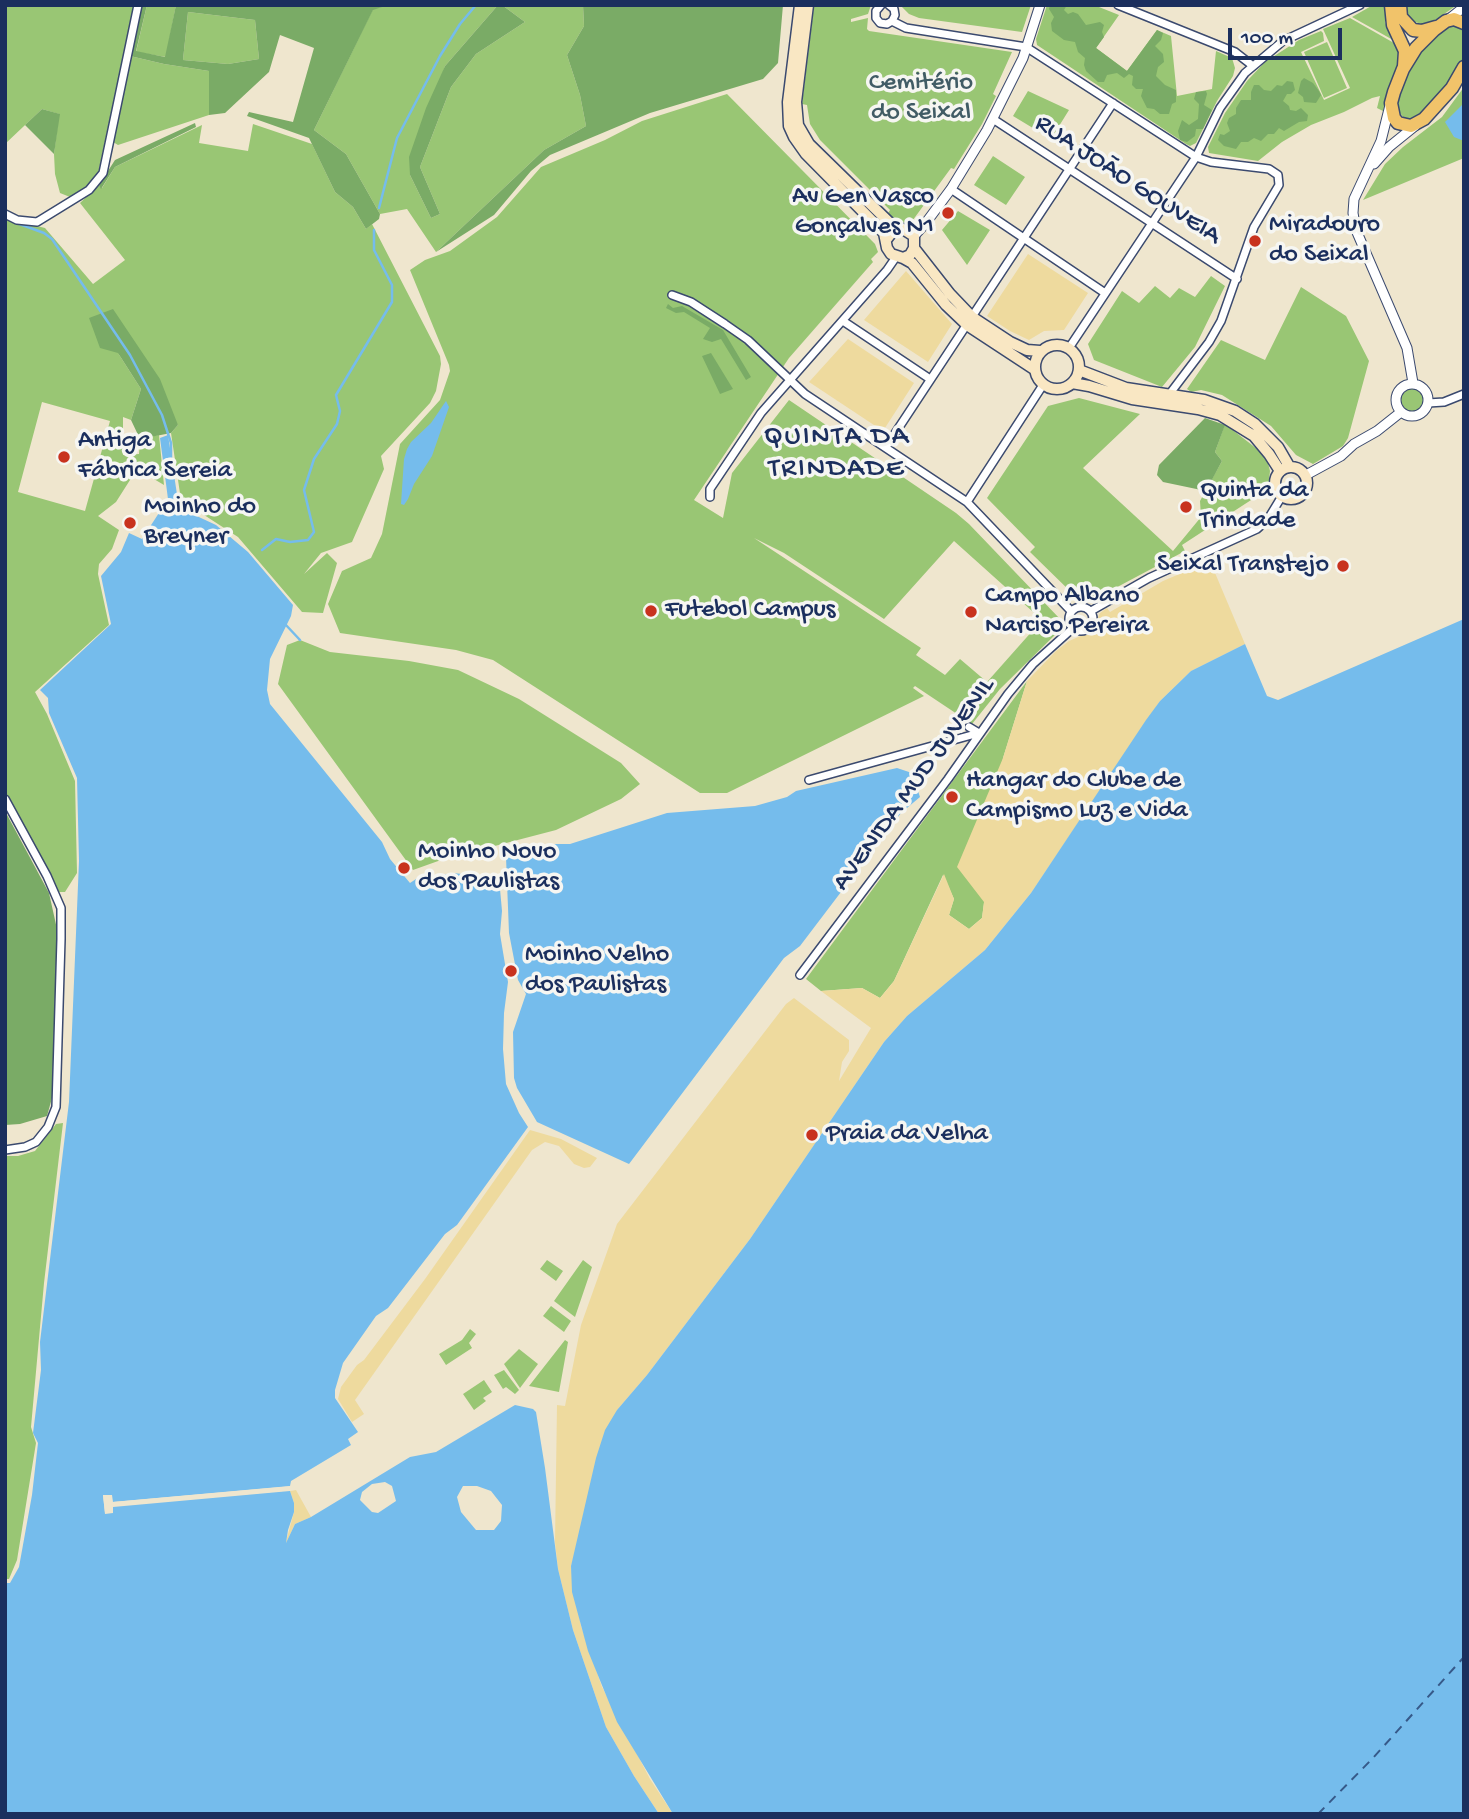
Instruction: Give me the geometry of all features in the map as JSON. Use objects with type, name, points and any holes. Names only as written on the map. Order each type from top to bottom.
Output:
[{"type":"main road","points":[[800,5],[788,102],[789,126],[794,137],[806,153],[878,226],[886,240],[888,251],[912,263],[946,305],[970,321],[1027,350],[1040,351],[1057,344],[1069,348],[1077,357],[1079,370],[1072,383],[1061,389],[1043,385],[1034,369],[1026,362],[986,339],[970,321],[950,294],[906,230],[896,229],[809,144],[798,125],[796,102],[808,5]]},
{"type":"main road","points":[[1391,5],[1393,25],[1405,51],[1403,69]]},
{"type":"main road","points":[[1400,5],[1401,17],[1413,30],[1427,31],[1454,19],[1464,23]]},
{"type":"main road","points":[[1443,23],[1416,48],[1403,69],[1391,103],[1391,112],[1398,123],[1405,126],[1418,124],[1438,106],[1464,67]]},
{"type":"main road","points":[[886,240],[896,229]]},
{"type":"main road","points":[[900,258],[910,255],[914,242]]},
{"type":"main road","points":[[1034,369],[1040,351]]},
{"type":"main road","points":[[1079,370],[1126,388],[1231,420],[1262,444],[1284,469]]},
{"type":"main road","points":[[1072,383],[1118,396],[1221,405],[1245,417],[1272,441],[1284,469]]},
{"type":"main road","points":[[1296,467],[1306,475],[1307,487],[1300,496],[1288,499],[1282,496],[1275,484],[1284,469],[1296,467]]},
{"type":"street","points":[[5,214],[17,220],[37,222],[89,190],[103,173],[138,5]]},
{"type":"street","points":[[881,5],[876,11],[877,20],[883,24],[892,21],[906,28],[1026,47],[1196,157],[1211,162],[1276,172],[1280,178],[1277,189],[1254,227],[1221,321],[1169,399]]},
{"type":"street","points":[[889,5],[895,12],[892,21]]},
{"type":"street","points":[[914,242],[951,189],[993,119],[1026,47],[1040,5]]},
{"type":"street","points":[[1118,5],[1235,52],[1253,66]]},
{"type":"street","points":[[1335,5],[1336,16]]},
{"type":"street","points":[[1069,348],[1196,157],[1229,94],[1253,66],[1283,41],[1348,8],[1360,5]]},
{"type":"street","points":[[1443,23],[1464,7]]},
{"type":"street","points":[[886,447],[1113,103]]},
{"type":"street","points":[[1391,103],[1381,141],[1354,199],[1356,230],[1407,348],[1413,383]]},
{"type":"street","name":"RUA JOÃO GOUVEIA","points":[[993,119],[1237,279]]},
{"type":"street","points":[[1366,173],[1390,147],[1418,124]]},
{"type":"street","points":[[951,189],[1105,293]]},
{"type":"street","points":[[710,498],[710,489],[761,413],[900,258]]},
{"type":"street","points":[[673,295],[691,302],[748,340],[789,381],[967,502],[1071,611]]},
{"type":"street","points":[[843,321],[930,379]]},
{"type":"street","points":[[1413,383],[1425,390],[1428,402],[1425,409],[1414,416],[1401,412],[1396,396],[1402,387],[1413,383]]},
{"type":"street","points":[[967,502],[1043,385]]},
{"type":"street","points":[[1428,402],[1444,402],[1464,394]]},
{"type":"street","points":[[1306,475],[1341,456],[1401,412]]},
{"type":"street","points":[[1091,611],[1149,578],[1256,529],[1268,520],[1282,496]]},
{"type":"street","points":[[1082,606],[1091,611],[1093,623],[1088,629],[1080,631],[1073,628],[1069,618],[1071,611],[1082,606]]},
{"type":"street","name":"AVENIDA MUD JUVENIL","points":[[800,975],[1022,677],[1073,628]]},
{"type":"street","points":[[969,727],[979,733]]},
{"type":"street","points":[[809,780],[979,733]]},
{"type":"street","points":[[5,799],[47,876],[61,908],[61,939],[56,1107],[48,1127],[36,1142],[5,1150]]},
{"type":"green space","points":[[5,5],[134,5],[98,174],[89,186],[70,197],[60,193],[55,174],[54,154],[59,114],[42,109],[5,144]]},
{"type":"green space","points":[[140,5],[147,5],[136,51],[165,57],[176,5],[388,5],[373,10],[314,130],[346,154],[380,214],[379,219],[366,229],[353,207],[335,192],[309,138],[247,116],[249,112],[293,122],[314,48],[280,35],[269,72],[225,113],[209,115],[209,71],[130,56]],"holes":[[[188,12],[255,20],[259,59],[228,64],[183,60]]]},
{"type":"green space","points":[[147,5],[176,5],[166,57],[136,52]]},
{"type":"green space","points":[[388,5],[498,5],[445,66],[410,175],[431,218],[440,214],[420,167],[451,87],[476,54],[525,22],[502,5],[583,5],[584,26],[567,55],[580,95],[586,126],[544,150],[436,252],[407,209],[380,214],[346,154],[314,130],[373,9]]},
{"type":"green space","points":[[498,5],[502,5],[525,22],[476,54],[451,87],[420,167],[440,214],[431,218],[410,175],[409,157],[426,108],[445,66]]},
{"type":"green space","points":[[583,5],[783,5],[778,63],[763,79],[650,113],[550,155],[531,171],[494,215],[436,252],[544,150],[586,126],[580,95],[567,55],[584,26]]},
{"type":"green space","name":"Cemitério do Seixal","points":[[814,5],[871,5],[868,14],[851,19],[851,22],[868,18],[869,31],[1012,52],[993,94],[996,96],[982,124],[954,169],[951,168],[910,224],[896,222],[887,215],[890,210],[820,140],[810,124],[807,105],[802,104]]},
{"type":"green space","points":[[900,5],[1031,5],[1022,32],[919,18],[909,14]]},
{"type":"green space","points":[[1047,5],[1094,5],[1119,15],[1096,48],[1127,71],[1157,30],[1171,36],[1177,96],[1212,89],[1216,51],[1232,58],[1235,68],[1233,76],[1196,143],[1190,146],[1186,144],[1037,45],[1036,39]]},
{"type":"green space","points":[[1050,5],[1067,5],[1064,10],[1068,14],[1078,14],[1086,25],[1100,22],[1104,25],[1104,37],[1096,48],[1127,71],[1157,30],[1163,33],[1155,46],[1163,54],[1164,62],[1158,67],[1156,76],[1165,85],[1176,90],[1176,102],[1172,104],[1169,114],[1160,114],[1147,108],[1141,96],[1143,89],[1136,89],[1132,85],[1133,76],[1129,74],[1124,78],[1117,73],[1107,75],[1104,82],[1098,82],[1086,71],[1085,58],[1078,52],[1075,42],[1064,40],[1052,31],[1051,23],[1054,17],[1049,9]]},
{"type":"green space","points":[[1373,5],[1385,5],[1385,22],[1393,40],[1352,17]]},
{"type":"green space","points":[[1406,5],[1457,5],[1434,21],[1423,25],[1413,21],[1407,13]]},
{"type":"green space","points":[[188,12],[255,20],[259,59],[228,64],[183,60]]},
{"type":"green space","points":[[1350,18],[1394,43],[1398,52],[1397,69],[1383,111],[1377,108],[1380,96],[1372,98],[1311,125],[1282,142],[1258,161],[1209,153],[1208,147],[1225,113],[1247,81],[1265,62],[1299,40],[1321,31],[1323,33],[1324,41],[1301,52],[1324,100],[1350,88],[1323,29]]},
{"type":"green space","points":[[1448,26],[1464,31],[1464,56],[1456,74],[1433,106],[1411,120],[1405,119],[1397,110],[1398,93],[1404,74],[1427,43]]},
{"type":"green space","points":[[1327,42],[1347,88],[1324,98],[1304,52]]},
{"type":"green space","points":[[130,56],[209,71],[209,115],[118,145],[113,142]]},
{"type":"green space","points":[[1304,78],[1313,83],[1321,95],[1316,103],[1304,102],[1298,93]]},
{"type":"green space","points":[[1287,81],[1293,82],[1295,90],[1287,94],[1283,101],[1290,110],[1301,108],[1308,115],[1307,121],[1299,122],[1284,131],[1279,128],[1261,141],[1254,138],[1241,142],[1236,149],[1224,146],[1218,140],[1220,134],[1224,135],[1230,131],[1227,123],[1229,118],[1236,114],[1241,100],[1251,100],[1254,85],[1271,91]]},
{"type":"green space","points":[[1464,87],[1464,158],[1363,200],[1385,164],[1442,117]]},
{"type":"green space","points":[[1028,91],[1069,110],[1051,139],[1013,116]]},
{"type":"green space","points":[[1206,91],[1204,105],[1212,110],[1203,129],[1196,129],[1195,136],[1187,142],[1180,140],[1178,131],[1182,120],[1189,125],[1198,119],[1199,104],[1194,99],[1196,92]]},
{"type":"green space","points":[[727,94],[875,244],[878,252],[871,259],[873,262],[789,358],[694,500],[723,518],[732,473],[789,400],[956,513],[1061,620],[1061,629],[1000,689],[972,724],[915,686],[913,688],[924,696],[727,793],[700,793],[493,660],[456,650],[340,633],[328,604],[342,571],[371,558],[382,534],[400,444],[440,400],[450,371],[410,270],[425,260],[450,251],[497,217],[541,167],[642,121]],"holes":[[[754,538],[784,553],[884,619],[954,541],[1042,620],[987,682],[960,659],[945,675],[916,655],[921,648]]]},
{"type":"green space","points":[[42,109],[60,114],[54,154],[25,125]]},
{"type":"green space","points":[[195,123],[196,127],[115,167],[101,189],[99,185],[115,160]]},
{"type":"green space","points":[[253,124],[312,144],[335,192],[353,207],[366,229],[372,224],[440,356],[436,391],[430,403],[381,456],[384,469],[352,542],[321,553],[304,574],[327,553],[337,563],[323,613],[302,612],[238,537],[181,500],[171,433],[178,425],[118,353],[141,389],[131,420],[123,417],[123,455],[139,454],[140,439],[159,435],[164,485],[137,469],[116,502],[98,516],[119,530],[112,549],[99,564],[98,574],[109,625],[35,692],[75,781],[77,873],[65,892],[59,892],[5,791],[5,218],[45,228],[93,284],[125,260],[80,203],[99,185],[102,188],[115,167],[202,125],[199,143],[248,151]],"holes":[[[42,402],[110,421],[85,511],[18,492]]]},
{"type":"green space","points":[[993,156],[1025,177],[1006,205],[974,185]]},
{"type":"green space","points":[[958,211],[990,230],[967,265],[942,230]]},
{"type":"green space","points":[[1211,276],[1225,286],[1195,347],[1162,387],[1094,360],[1088,344],[1122,291],[1139,303],[1155,286],[1170,298],[1179,288],[1195,297]]},
{"type":"green space","points":[[1301,287],[1346,316],[1369,361],[1348,438],[1343,446],[1313,464],[1296,455],[1271,426],[1222,395],[1201,390],[1191,392],[1187,389],[1221,340],[1265,360]]},
{"type":"green space","points":[[668,304],[673,308],[682,306],[723,330],[751,377],[746,380],[721,339],[712,342],[703,339],[710,328],[684,312],[676,313],[666,308]]},
{"type":"green space","points":[[113,309],[160,379],[178,425],[171,433],[140,439],[131,420],[141,389],[118,353],[100,348],[89,318]]},
{"type":"green space","points":[[711,353],[733,389],[720,394],[702,356]]},
{"type":"green space","points":[[1412,389],[1420,392],[1423,400],[1420,408],[1412,411],[1404,408],[1401,400],[1404,392]]},
{"type":"green space","points":[[1079,398],[1140,414],[1083,468],[1173,551],[1201,517],[1200,501],[1222,461],[1215,452],[1225,424],[1261,452],[1270,471],[1268,489],[1182,545],[1185,551],[1106,593],[1091,599],[1075,596],[1030,552],[1035,547],[987,498],[1048,406]]},
{"type":"green space","points":[[1205,418],[1225,425],[1215,452],[1222,461],[1206,491],[1163,482],[1157,475],[1159,465]]},
{"type":"green space","points":[[300,640],[330,652],[458,670],[519,699],[621,763],[640,784],[621,799],[556,830],[413,870],[278,684],[287,645]]},
{"type":"green space","points":[[1027,681],[1003,758],[982,918],[969,929],[949,915],[954,899],[943,875],[894,981],[880,998],[862,988],[821,991],[806,979]]},
{"type":"green space","points":[[5,811],[49,893],[57,929],[52,1098],[47,1116],[20,1124],[5,1125]]},
{"type":"green space","points":[[63,1123],[44,1283],[31,1427],[36,1443],[17,1560],[9,1579],[5,1579],[5,1156],[18,1156],[35,1151],[56,1124]]},
{"type":"green space","points":[[547,1260],[563,1271],[556,1281],[540,1269]]},
{"type":"green space","points":[[583,1260],[592,1267],[575,1317],[554,1301]]},
{"type":"green space","points":[[551,1306],[571,1321],[564,1332],[543,1316]]},
{"type":"green space","points":[[470,1329],[476,1334],[469,1343],[472,1348],[446,1365],[439,1354],[462,1340]]},
{"type":"green space","points":[[565,1340],[568,1342],[559,1392],[529,1386]]},
{"type":"green space","points":[[519,1349],[538,1364],[520,1388],[504,1364]]},
{"type":"green space","points":[[504,1370],[519,1390],[515,1394],[506,1387],[503,1389],[494,1375]]},
{"type":"green space","points":[[484,1380],[492,1392],[483,1398],[486,1401],[474,1410],[463,1394]]},
{"type":"sand","points":[[1028,254],[1088,293],[1064,330],[1044,331],[1029,340],[987,316]]},
{"type":"sand","points":[[906,271],[952,324],[928,362],[864,320]]},
{"type":"sand","points":[[848,339],[914,383],[883,431],[809,382]]},
{"type":"sand","points":[[1210,561],[1245,644],[1191,671],[1160,701],[1031,893],[985,950],[907,1016],[884,1042],[750,1239],[647,1375],[617,1410],[571,1566],[581,1626],[602,1687],[650,1779],[673,1814],[659,1814],[606,1727],[573,1630],[558,1569],[555,1542],[557,1405],[565,1406],[581,1325],[617,1224],[786,1004],[794,998],[849,1040],[849,1051],[842,1062],[839,1081],[871,1028],[821,991],[862,988],[880,998],[894,981],[944,874],[954,899],[949,915],[969,929],[982,918],[984,902],[957,867],[1003,758],[1027,681],[1069,641],[1092,631],[1100,613],[1107,608],[1110,612],[1163,581]]},
{"type":"sand","points":[[530,1130],[561,1139],[597,1158],[590,1167],[584,1168],[574,1164],[559,1146],[545,1142],[532,1150],[355,1400],[364,1414],[352,1422],[338,1399],[341,1387],[425,1279]]},
{"type":"sand","points":[[296,1490],[311,1517],[295,1524],[285,1545],[294,1512],[290,1491]]},
{"type":"water","points":[[1464,103],[1464,141],[1454,137],[1445,122]]},
{"type":"water","points":[[446,401],[449,407],[432,456],[408,499],[404,505],[401,504],[407,449],[431,423]]},
{"type":"water","points":[[168,435],[178,501],[186,511],[216,525],[248,552],[293,605],[291,616],[270,659],[267,690],[270,704],[382,842],[390,859],[410,883],[419,877],[421,879],[453,873],[499,878],[502,911],[500,934],[508,982],[503,1049],[506,1084],[528,1127],[457,1225],[445,1234],[388,1308],[376,1316],[343,1363],[335,1398],[358,1432],[348,1439],[351,1445],[291,1481],[290,1486],[112,1502],[111,1495],[103,1495],[105,1513],[113,1513],[113,1507],[290,1491],[294,1512],[286,1543],[295,1524],[410,1457],[436,1452],[515,1405],[533,1409],[536,1412],[545,1468],[558,1569],[573,1630],[606,1727],[659,1814],[5,1814],[5,1583],[10,1583],[19,1567],[38,1443],[33,1433],[41,1370],[40,1342],[69,1102],[79,861],[77,778],[49,713],[48,698],[40,690],[111,624],[101,576],[121,552],[129,533],[142,539],[168,499],[160,438]],"holes":[[[385,1482],[392,1486],[396,1501],[378,1513],[372,1512],[360,1500],[362,1492],[372,1484]],[[463,1486],[477,1486],[491,1491],[502,1505],[501,1521],[494,1530],[476,1530],[461,1512],[457,1497]]]},
{"type":"water","points":[[1464,619],[1464,1814],[673,1814],[617,1722],[588,1651],[572,1592],[571,1566],[596,1458],[605,1430],[617,1410],[647,1375],[750,1239],[884,1042],[907,1016],[985,950],[1031,893],[1160,701],[1191,671],[1245,644],[1267,696],[1278,700]]},
{"type":"water","points":[[897,768],[912,773],[920,797],[901,813],[800,946],[784,958],[629,1164],[537,1122],[514,1078],[513,1032],[526,994],[518,980],[509,933],[506,857],[554,844],[570,844],[667,813],[755,806],[787,797],[796,791]]},
{"type":"pier","points":[[293,1486],[294,1490],[113,1506],[113,1513],[105,1514],[103,1495],[112,1495],[113,1502]]},
{"type":"waterway","points":[[379,208],[397,138],[440,56],[460,24],[476,5]]},
{"type":"waterway","points":[[14,222],[44,233],[52,239],[130,355],[162,415],[171,443],[171,462]]},
{"type":"waterway","points":[[262,550],[276,539],[290,542],[308,540],[314,532],[304,490],[314,459],[337,424],[340,411],[336,395],[392,302],[392,285],[374,250],[374,230]]},
{"type":"waterway","points":[[285,624],[300,640]]},
{"type":"ferry route","points":[[1318,1814],[1373,1758],[1464,1657]]},
{"type":"place","name":"Av Gen Vasco Gonçalves N1","points":[[948,213]]},
{"type":"place","name":"Miradouro do Seixal","points":[[1255,241]]},
{"type":"place","name":"Antiga Fábrica Sereia","points":[[64,457]]},
{"type":"place","name":"Quinta da Trindade","points":[[1186,507]]},
{"type":"place","name":"Moinho do Breyner","points":[[130,523]]},
{"type":"place","name":"Seixal Transtejo","points":[[1343,566]]},
{"type":"place","name":"Futebol Campus","points":[[651,611]]},
{"type":"place","name":"Campo Albano Narciso Pereira","points":[[971,612]]},
{"type":"place","name":"Hangar do Clube de Campismo Luz e Vida","points":[[952,797]]},
{"type":"place","name":"Moinho Novo dos Paulistas","points":[[404,868]]},
{"type":"place","name":"Moinho Velho dos Paulistas","points":[[511,971]]},
{"type":"place","name":"Praia da Velha","points":[[812,1135]]},
{"type":"district","name":"QUINTA DA TRINDADE","points":[[837,455]]}]
